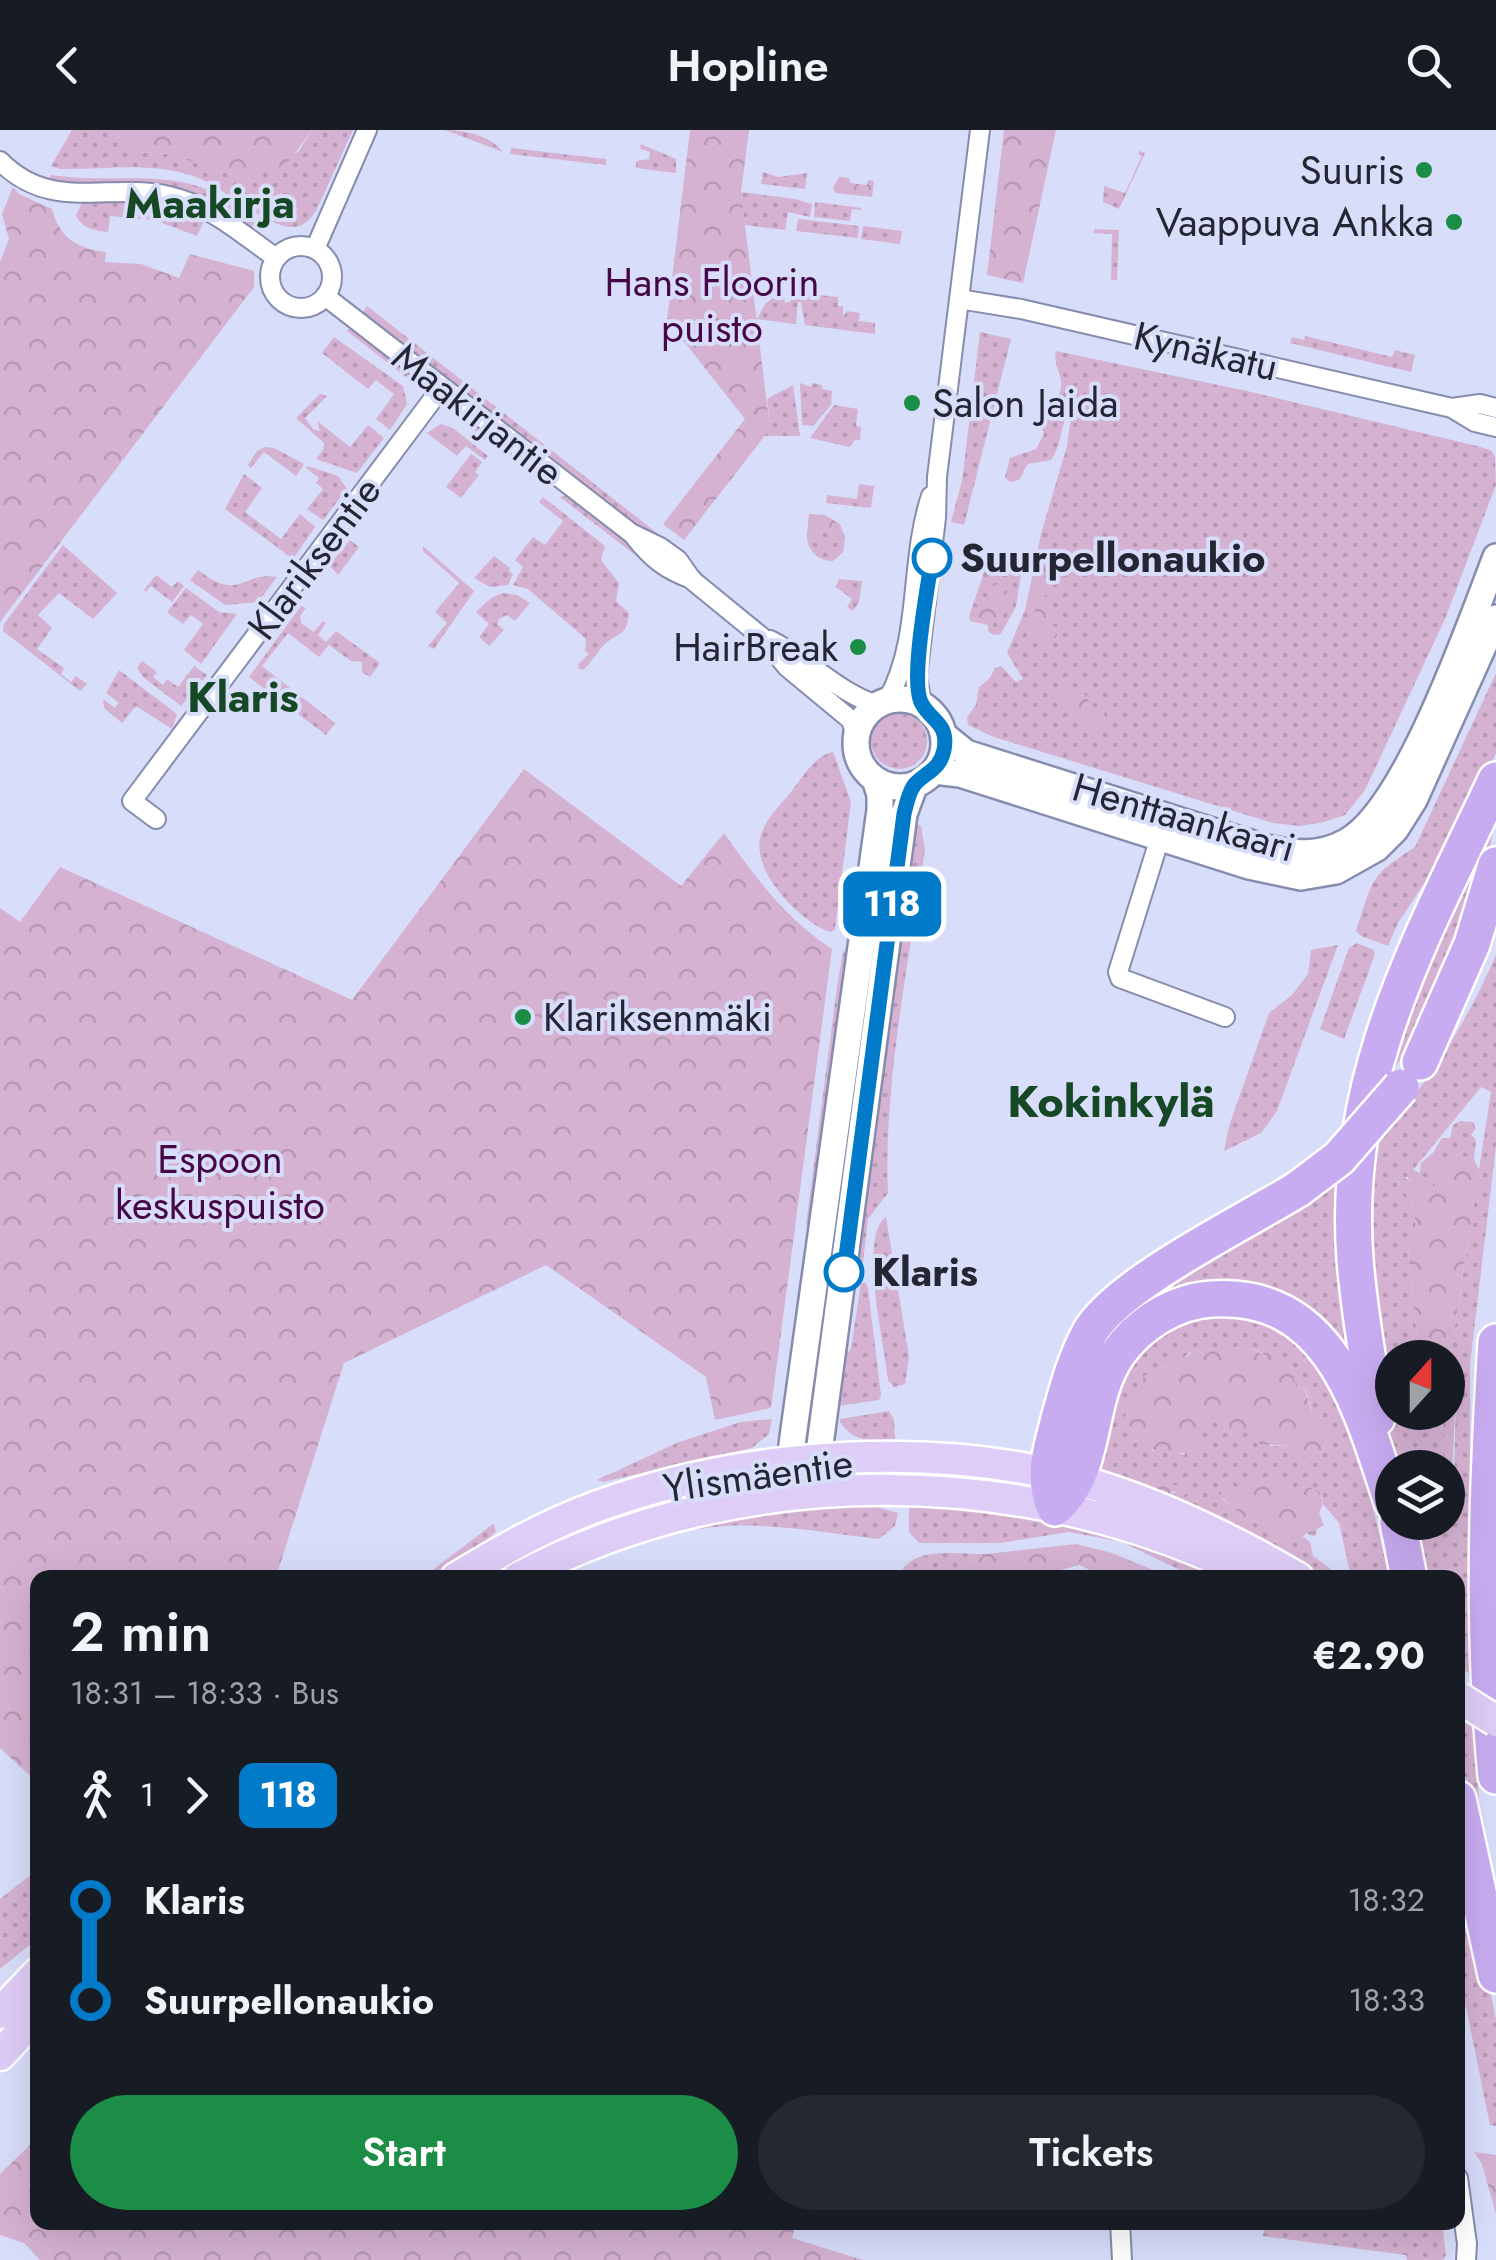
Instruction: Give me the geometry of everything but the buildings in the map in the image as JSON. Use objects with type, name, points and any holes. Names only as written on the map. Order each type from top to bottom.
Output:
[{"type":"highway","points":[[1382,1450],[1355,1257],[1356,1180],[1365,1116],[1381,1037],[1409,962],[1496,780]]},
{"type":"highway","points":[[1410,1075],[1472,944],[1496,865]]},
{"type":"highway","points":[[1055,1508],[1066,1498],[1062,1477],[1075,1363],[1091,1330],[1134,1288],[1298,1189],[1339,1158],[1450,1026],[1496,932]]},
{"type":"highway","points":[[1062,1477],[1103,1378],[1130,1338],[1163,1313],[1185,1304],[1229,1298],[1274,1308],[1316,1335],[1348,1380],[1375,1454]]},
{"type":"highway","points":[[1496,1342],[1486,1498],[1496,1776]]},
{"type":"highway","points":[[1402,1540],[1408,1570]]},
{"type":"highway","points":[[1465,1831],[1496,1975]]},
{"type":"main road","name":"Henttaankaari","points":[[924,777],[960,774],[1164,827],[1306,854],[1330,850],[1364,830],[1396,789],[1496,557]]},
{"type":"main road","name":"Henttaankaari","points":[[944,736],[966,752],[1164,827],[1248,866],[1300,877],[1336,872],[1366,857],[1395,830],[1414,800],[1496,618]]},
{"type":"main road","points":[[804,1461],[904,814],[944,750],[944,736],[932,714],[922,705],[904,700],[882,702],[860,722],[856,736],[859,760],[875,780],[880,795],[880,810],[804,1461],[808,1493]]},
{"type":"main road","points":[[875,780],[889,786],[924,777]]},
{"type":"main road","name":"Ylismäentie","points":[[469,1570],[506,1547],[598,1506],[692,1481],[804,1461],[870,1458],[969,1463],[1062,1477],[1214,1532],[1283,1570]]},
{"type":"main road","name":"Ylismäentie","points":[[535,1570],[587,1546],[692,1512],[808,1493],[869,1490],[966,1494],[1055,1508],[1160,1538],[1237,1570]]},
{"type":"main road","points":[[1465,1678],[1496,1698]]},
{"type":"main road","points":[[1465,1701],[1496,1721]]},
{"type":"main road","points":[[0,2055],[13,2015],[30,1986]]},
{"type":"street","points":[[316,249],[367,130]]},
{"type":"street","points":[[922,705],[917,678],[936,518],[937,477],[980,130]]},
{"type":"street","points":[[0,161],[30,184],[67,194],[150,193],[192,203],[276,258]]},
{"type":"street","points":[[295,246],[316,249],[328,261],[332,274],[326,296],[303,308],[280,300],[270,281],[276,258],[295,246]]},
{"type":"street","name":"Maakirjantie","points":[[326,296],[631,533],[651,558],[670,572],[692,580],[764,638],[787,667],[850,720],[856,736]]},
{"type":"street","name":"Kynäkatu","points":[[959,298],[1452,408],[1475,422],[1496,427]]},
{"type":"street","name":"Klariksentie","points":[[156,820],[132,801],[442,387]]},
{"type":"street","name":"Kynäkatu","points":[[1452,408],[1480,404],[1496,408]]},
{"type":"street","points":[[882,702],[905,655],[923,520],[937,477]]},
{"type":"street","name":"Maakirjantie","points":[[764,638],[797,654],[860,700],[882,702]]},
{"type":"street","points":[[1164,827],[1118,972],[1120,978],[1225,1018]]},
{"type":"street","points":[[1465,2229],[1466,2260]]},
{"type":"street","points":[[1120,2230],[1122,2260]]},
{"type":"green space","points":[[72,130],[107,130],[141,152],[170,154],[248,180],[299,151],[312,130],[353,130],[316,211],[305,223],[294,227],[268,220],[205,181],[177,171],[51,166]]},
{"type":"green space","points":[[107,130],[312,130],[287,164],[248,180],[170,154],[141,152]]},
{"type":"green space","points":[[445,130],[478,135],[503,152]]},
{"type":"green space","name":"Hans Floorin puisto","points":[[690,130],[749,130],[741,192],[770,429],[684,540],[663,524],[745,419],[667,320]]},
{"type":"green space","points":[[1004,130],[1056,130],[1023,283],[987,275]]},
{"type":"green space","points":[[641,144],[676,159],[676,173],[636,168],[636,161],[649,159],[650,152],[640,149]]},
{"type":"green space","points":[[511,148],[606,159],[606,165],[510,154]]},
{"type":"green space","points":[[1139,151],[1145,153],[1119,209],[1103,202],[1104,186],[1125,193],[1142,156]]},
{"type":"green space","points":[[763,172],[778,177],[807,173],[805,189],[761,184]]},
{"type":"green space","points":[[51,175],[183,182],[232,203],[256,223],[252,230],[205,200],[166,186],[75,184],[49,180]]},
{"type":"green space","points":[[839,177],[867,185],[868,180],[874,181],[872,197],[835,193],[833,187]]},
{"type":"green space","points":[[13,187],[19,194],[52,209],[59,227],[71,240],[106,252],[105,262],[141,264],[179,278],[190,254],[254,271],[254,287],[0,622],[0,262],[9,239],[2,214]]},
{"type":"green space","points":[[741,192],[812,204],[810,217],[788,212],[785,230],[745,225]]},
{"type":"green space","points":[[150,199],[180,205],[206,217],[197,236],[154,220],[110,216],[108,232],[85,226],[76,215],[83,201]]},
{"type":"green space","points":[[815,202],[862,208],[852,209],[850,221],[814,217]]},
{"type":"green space","points":[[798,219],[859,226],[858,238],[796,231]]},
{"type":"green space","points":[[863,226],[902,231],[900,244],[861,239]]},
{"type":"green space","points":[[1095,229],[1119,230],[1117,280],[1111,280],[1112,234],[1093,233]]},
{"type":"green space","points":[[783,290],[785,303],[791,301],[790,292],[838,297],[843,317],[847,311],[860,313],[859,321],[875,323],[875,334],[805,325],[801,302],[796,324],[757,319],[765,304]]},
{"type":"green space","points":[[367,306],[657,535],[626,518],[363,312]]},
{"type":"green space","points":[[352,325],[411,372],[406,377],[347,331]]},
{"type":"green space","points":[[980,332],[1011,339],[964,525],[951,522],[962,481]]},
{"type":"green space","points":[[1305,336],[1392,357],[1395,350],[1415,355],[1411,372],[1290,343],[1292,337],[1304,340]]},
{"type":"green space","points":[[334,337],[403,386],[407,404],[390,430],[376,419],[394,394],[376,380],[368,389],[322,353]]},
{"type":"green space","points":[[1056,351],[1247,391],[1492,451],[1496,485],[1445,619],[1365,790],[1345,815],[1300,826],[1273,823],[994,737],[968,725],[967,717],[976,705],[979,687],[995,668],[1001,666],[1016,682],[1023,679],[1007,653],[1025,610],[1041,534],[1067,446],[1071,416],[1067,415],[1051,460],[1028,464],[1015,481],[1005,477],[1010,458],[1036,449],[1044,434],[1041,426],[1061,388]]},
{"type":"green space","points":[[800,383],[822,385],[822,389],[832,391],[831,405],[813,426],[802,425]]},
{"type":"green space","points":[[793,385],[800,436],[763,436],[769,416],[767,399]]},
{"type":"green space","points":[[320,394],[327,396],[305,418],[314,430],[320,431],[317,421],[350,447],[368,425],[384,438],[357,473],[316,459],[324,443],[296,418]]},
{"type":"green space","points":[[834,405],[858,409],[856,426],[861,427],[860,440],[850,447],[810,438]]},
{"type":"green space","points":[[462,411],[540,471],[543,483],[457,417]]},
{"type":"green space","points":[[441,424],[453,428],[488,456],[485,460],[466,446],[457,456],[427,433]]},
{"type":"green space","points":[[265,447],[304,464],[296,476],[264,452],[251,468],[248,465],[257,451]]},
{"type":"green space","points":[[471,454],[482,462],[475,472],[479,475],[461,498],[446,487]]},
{"type":"green space","points":[[308,466],[338,476],[347,489],[323,520],[307,509],[323,489]]},
{"type":"green space","points":[[244,474],[262,488],[245,512],[281,539],[300,514],[315,527],[293,559],[225,509]]},
{"type":"green space","points":[[859,484],[874,486],[871,508],[826,503],[827,495],[857,499]]},
{"type":"green space","points":[[570,495],[616,531],[639,558],[560,497]]},
{"type":"green space","points":[[543,497],[605,546],[601,560],[619,583],[616,601],[629,613],[624,630],[605,644],[583,670],[578,668],[589,654],[585,651],[586,639],[528,589],[513,585],[523,567],[515,560],[533,537],[545,545],[563,521],[539,502]]},
{"type":"green space","points":[[809,514],[825,515],[840,524],[826,531],[807,533]]},
{"type":"green space","points":[[840,524],[845,538],[843,552],[833,561],[817,556],[808,544],[807,533],[826,531]]},
{"type":"green space","points":[[350,540],[359,547],[338,575],[329,565]]},
{"type":"green space","points":[[63,545],[117,593],[93,619],[59,593],[38,615],[52,628],[37,649],[64,668],[61,674],[71,682],[76,676],[87,684],[80,691],[3,631],[4,624]]},
{"type":"green space","points":[[423,546],[474,591],[434,649],[428,646],[447,623],[435,612],[459,583],[423,551]]},
{"type":"green space","points":[[996,549],[1002,553],[1004,567],[1022,569],[1016,606],[1001,634],[993,635],[988,625],[970,621],[969,616],[991,552]]},
{"type":"green space","points":[[494,556],[513,574],[508,585],[490,587],[474,578]]},
{"type":"green space","points":[[1042,564],[1050,569],[1039,582],[1048,594],[1036,601],[1047,603],[1062,618],[1057,624],[1048,623],[1058,629],[1056,638],[1041,637],[1035,644],[1026,639],[1035,612],[1033,580]]},
{"type":"green space","points":[[198,570],[212,580],[232,585],[265,576],[277,577],[258,602],[225,605],[190,580]]},
{"type":"green space","points":[[156,575],[172,587],[178,581],[184,586],[172,602],[151,586],[144,590]]},
{"type":"green space","points":[[839,579],[862,581],[859,602],[853,611],[847,607],[852,599],[836,587]]},
{"type":"green space","points":[[997,584],[1009,593],[1006,613],[991,620],[974,617],[983,608],[974,603],[976,597],[987,602],[988,589]]},
{"type":"green space","points":[[186,588],[219,612],[237,614],[201,664],[184,650],[203,624],[191,615],[183,624],[167,612]]},
{"type":"green space","points":[[503,593],[530,603],[515,621],[507,615],[499,619],[497,624],[504,630],[489,646],[479,637],[489,624],[476,612]]},
{"type":"green space","points":[[301,606],[306,608],[300,616],[301,623],[314,632],[323,621],[326,623],[318,635],[326,642],[336,631],[380,663],[370,677],[362,672],[362,662],[351,661],[329,645],[319,657],[288,633],[262,666],[335,723],[326,735],[249,677]]},
{"type":"green space","points":[[142,661],[157,672],[153,677],[163,685],[167,679],[178,687],[194,666],[207,675],[181,706],[143,677],[137,668]]},
{"type":"green space","points":[[119,670],[177,714],[172,729],[136,706],[122,723],[104,708],[103,699],[115,708],[119,703],[106,693]]},
{"type":"green space","points":[[1496,673],[1496,753],[1462,826],[1398,923],[1388,946],[1361,936],[1356,931],[1374,881],[1415,847]]},
{"type":"green space","points":[[1080,687],[1101,710],[1107,720],[1104,726],[1086,728],[1078,724],[1072,701],[1055,700],[1057,693]]},
{"type":"green space","points":[[899,713],[919,721],[927,741],[919,761],[899,769],[879,761],[871,741],[879,721]]},
{"type":"green space","points":[[833,752],[851,802],[835,929],[831,932],[794,908],[771,881],[760,852],[760,839],[769,818],[811,766]]},
{"type":"green space","name":"Espoon keskuspuisto","points":[[524,769],[681,886],[724,833],[786,911],[832,949],[771,1408],[715,1420],[706,1377],[546,1265],[344,1363],[278,1570],[30,1570],[30,1776],[0,1748],[0,908],[20,922],[60,867],[352,1000]]},
{"type":"green space","points":[[1496,801],[1481,880],[1449,968],[1415,1037],[1393,1070],[1385,1068]]},
{"type":"green space","points":[[915,823],[921,826],[925,849],[894,1065],[888,1193],[868,1219],[863,1262],[859,1267],[856,1266]]},
{"type":"green space","points":[[1357,943],[1375,954],[1344,1039],[1320,1029],[1349,948]]},
{"type":"green space","points":[[1338,945],[1277,1111],[1261,1133],[1224,1151],[1269,1013],[1292,995],[1308,974],[1311,950]]},
{"type":"green space","points":[[846,951],[809,1225],[806,1225],[837,987]]},
{"type":"green space","points":[[1496,955],[1496,1146],[1470,1364],[1470,1674],[1465,1671],[1465,1570],[1418,1570],[1411,1540],[1465,1540],[1465,1450],[1455,1450],[1455,1430],[1465,1430],[1465,1340],[1453,1340],[1491,1092],[1481,1087],[1413,1170],[1420,1173],[1421,1163],[1442,1138],[1450,1138],[1453,1125],[1460,1121],[1473,1122],[1476,1129],[1471,1134],[1476,1140],[1474,1159],[1457,1155],[1436,1188],[1411,1182],[1407,1177],[1395,1178],[1412,1203],[1416,1224],[1408,1252],[1417,1336],[1422,1340],[1375,1341],[1367,1293],[1370,1147],[1442,1057]]},
{"type":"green space","points":[[1457,1155],[1474,1159],[1479,1170],[1453,1340],[1422,1340],[1417,1336],[1408,1252],[1416,1223],[1412,1203],[1395,1178],[1396,1173],[1435,1188],[1431,1165],[1436,1157],[1450,1164]]},
{"type":"green space","points":[[1349,1166],[1359,1370],[1272,1295],[1155,1299]]},
{"type":"green space","points":[[886,1217],[909,1356],[905,1384],[894,1387],[888,1380],[874,1268],[878,1228]]},
{"type":"green space","points":[[861,1283],[868,1288],[881,1395],[879,1400],[838,1406],[844,1351],[851,1348]]},
{"type":"green space","points":[[1226,1308],[1292,1329],[1353,1421],[1375,1516],[1375,1540],[1380,1540],[1387,1570],[1349,1570],[1339,1523],[1322,1497],[1306,1486],[1293,1492],[1282,1484],[1263,1481],[1248,1493],[1222,1499],[1250,1520],[1300,1540],[1304,1537],[1310,1542],[1313,1556],[1332,1570],[1306,1570],[1266,1545],[1154,1495],[1189,1491],[1130,1485],[1108,1477],[1099,1470],[1106,1452],[1098,1441],[1108,1391],[1164,1324]],"holes":[[[1227,1346],[1252,1349],[1292,1365],[1296,1388],[1306,1389],[1314,1419],[1330,1432],[1320,1455],[1297,1454],[1289,1446],[1271,1446],[1250,1426],[1232,1434],[1217,1418],[1198,1420],[1201,1432],[1184,1455],[1164,1449],[1153,1451],[1140,1440],[1128,1437],[1128,1425],[1143,1385],[1161,1366],[1170,1369],[1193,1350],[1208,1354]]]},
{"type":"green space","points":[[1227,1346],[1262,1354],[1272,1350],[1292,1365],[1296,1388],[1305,1389],[1314,1419],[1325,1421],[1330,1432],[1320,1455],[1313,1459],[1297,1454],[1289,1446],[1260,1444],[1250,1426],[1244,1434],[1232,1434],[1217,1419],[1199,1420],[1202,1440],[1198,1451],[1160,1451],[1140,1445],[1139,1440],[1131,1441],[1131,1427],[1123,1421],[1132,1399],[1139,1396],[1144,1376],[1160,1366],[1170,1369],[1178,1358],[1193,1350],[1208,1354],[1212,1348]]},
{"type":"green space","points":[[889,1411],[894,1420],[895,1439],[857,1437],[840,1422],[840,1419]]},
{"type":"green space","points":[[772,1419],[769,1434],[752,1448],[603,1482],[597,1480],[679,1442],[741,1422]]},
{"type":"green space","points":[[1390,1430],[1444,1430],[1444,1450],[1393,1450]]},
{"type":"green space","points":[[1444,1430],[1454,1430],[1453,1450],[1444,1450]]},
{"type":"green space","points":[[1271,1475],[1289,1482],[1293,1492],[1306,1486],[1319,1491],[1323,1504],[1319,1513],[1324,1525],[1317,1529],[1315,1537],[1306,1533],[1300,1540],[1290,1539],[1268,1530],[1219,1494],[1222,1487],[1234,1486],[1248,1492],[1257,1477],[1268,1479]]},
{"type":"green space","points":[[1160,1478],[1167,1485],[1184,1485],[1190,1491],[1183,1496],[1173,1491],[1166,1496],[1141,1488],[1146,1481]]},
{"type":"green space","points":[[874,1501],[877,1507],[898,1513],[895,1526],[879,1539],[782,1527],[709,1528],[644,1543],[574,1570],[561,1570],[590,1556],[752,1512]]},
{"type":"green space","points":[[909,1502],[1042,1516],[1150,1545],[1210,1570],[1180,1570],[1122,1542],[1069,1532],[1001,1543],[919,1543],[909,1532]]},
{"type":"green space","points":[[493,1524],[496,1531],[462,1561],[448,1570],[433,1570]]},
{"type":"green space","points":[[1076,1544],[1153,1570],[1090,1570],[1079,1565],[1061,1570],[960,1570],[987,1554]]},
{"type":"green space","points":[[987,1554],[960,1570],[903,1570],[924,1555]]},
{"type":"green space","points":[[1465,1722],[1473,1728],[1483,1848],[1465,1776]]},
{"type":"green space","points":[[1465,1874],[1496,2019],[1496,2126],[1490,2125],[1466,2007]]},
{"type":"green space","points":[[30,1875],[30,1945],[0,1969],[0,1899]]},
{"type":"green space","points":[[30,2145],[30,2230],[794,2230],[792,2238],[863,2260],[40,2260],[24,2243],[0,2235],[0,2174]]},
{"type":"green space","points":[[1474,2152],[1496,2155],[1496,2214],[1482,2164]]},
{"type":"green space","points":[[1264,2230],[1443,2230],[1446,2255],[1443,2260],[1407,2260],[1406,2255],[1263,2236]]},
{"type":"bus line","name":"118","points":[[844,1272],[904,814],[915,784],[934,771],[944,750],[940,724],[922,705],[917,678],[932,558]]},
{"type":"place","name":"Suuris","points":[[1424,170]]},
{"type":"place","name":"Vaappuva Ankka","points":[[1454,222]]},
{"type":"place","name":"Salon Jaida","points":[[912,403]]},
{"type":"place","name":"Suurpellonaukio","points":[[932,558]]},
{"type":"place","name":"HairBreak","points":[[858,647]]},
{"type":"place","name":"Klariksenmäki","points":[[523,1017]]},
{"type":"place","name":"Klaris","points":[[844,1272]]},
{"type":"district","name":"Maakirja","points":[[210,203]]},
{"type":"district","name":"Klaris","points":[[243,697]]},
{"type":"district","name":"Kokinkylä","points":[[1111,1101]]}]
